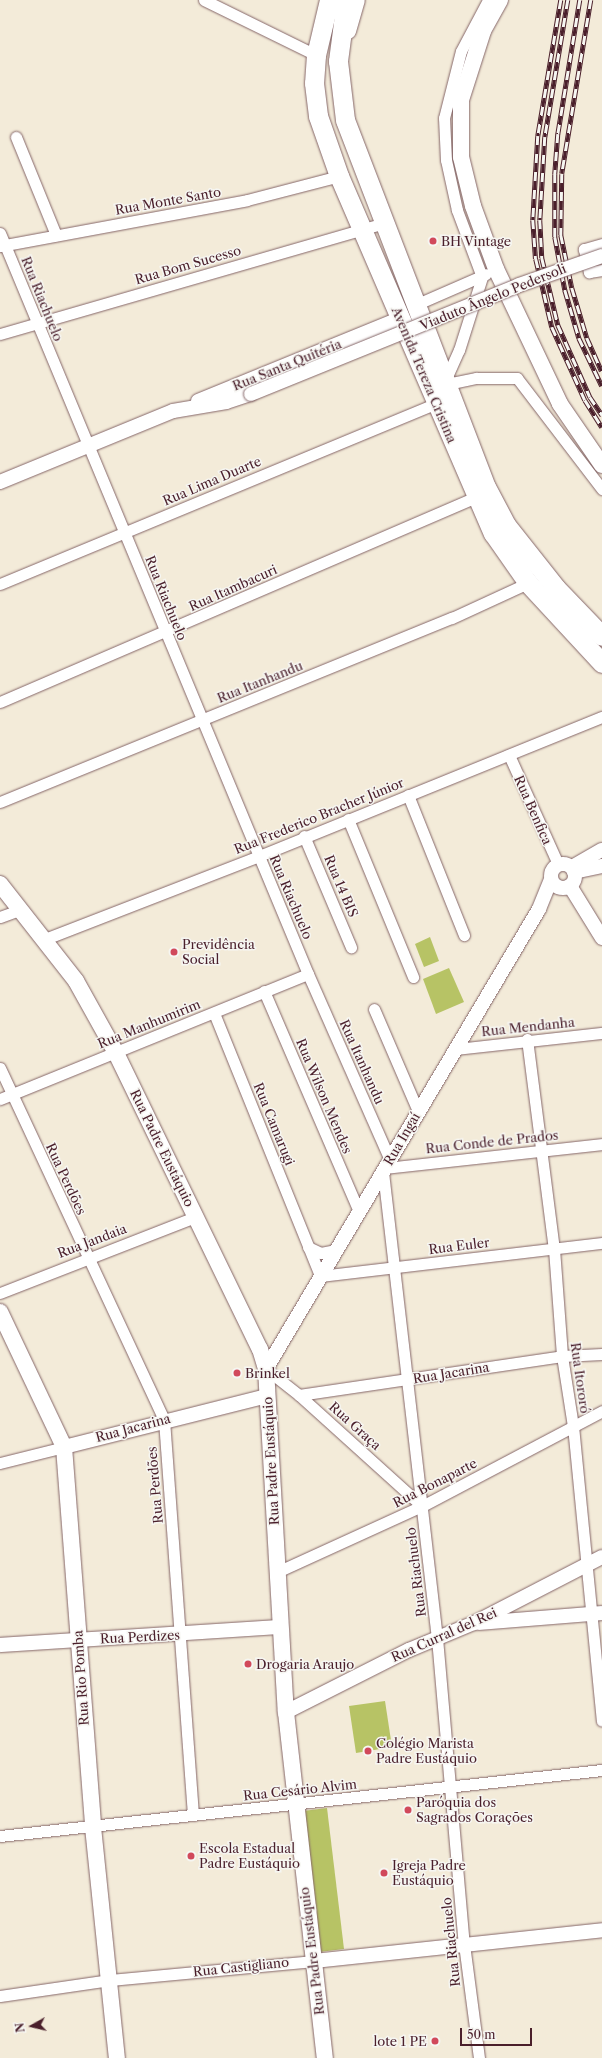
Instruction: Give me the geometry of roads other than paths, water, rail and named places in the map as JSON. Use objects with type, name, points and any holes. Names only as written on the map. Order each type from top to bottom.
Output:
[{"type":"highway","name":"Avenida Tereza Cristina","points":[[329,0],[316,55],[314,83],[318,116],[339,176],[401,318],[435,404],[493,533],[528,583],[602,663]]},
{"type":"highway","name":"Avenida Tereza Cristina","points":[[346,0],[338,61],[345,120],[486,487],[506,525],[556,588],[602,636]]},
{"type":"main road","name":"Avenida Tereza Cristina","points":[[316,55],[320,0]]},
{"type":"main road","name":"Avenida Tereza Cristina","points":[[338,61],[357,0]]},
{"type":"main road","points":[[500,0],[483,31],[461,100],[461,157],[473,206],[496,270],[560,404],[602,465]]},
{"type":"main road","name":"Rua Padre Eustáquio","points":[[0,884],[45,939],[76,981],[116,1053],[260,1349],[266,1369],[279,1627],[286,1712],[294,1805],[325,2058]]},
{"type":"main road","name":"Rua Rio Pomba","points":[[0,1312],[64,1447],[93,1827],[117,2058]]},
{"type":"street","points":[[204,0],[217,3],[316,55]]},
{"type":"street","points":[[446,383],[459,350],[482,276],[457,210],[446,160],[444,118],[461,51],[488,0]]},
{"type":"street","points":[[16,137],[56,235]]},
{"type":"street","name":"Rua Monte Santo","points":[[2,245],[240,202],[339,176]]},
{"type":"street","name":"Rua Bom Sucesso","points":[[0,334],[384,223]]},
{"type":"street","name":"Rua Riachuelo","points":[[0,233],[2,245],[37,323],[308,974]]},
{"type":"street","points":[[602,244],[584,249],[589,272],[602,270]]},
{"type":"street","name":"Viaduto Ângelo Pedersoli","points":[[251,394],[519,286],[602,256]]},
{"type":"street","points":[[415,305],[496,270]]},
{"type":"street","name":"Rua Santa Quitéria","points":[[0,482],[401,318]]},
{"type":"street","points":[[446,383],[476,378],[517,378],[602,489]]},
{"type":"street","name":"Rua Santa Quitéria","points":[[173,411],[226,402],[251,394]]},
{"type":"street","name":"Rua Lima Duarte","points":[[0,584],[125,534],[326,447],[435,404]]},
{"type":"street","name":"Rua Itambacuri","points":[[0,702],[165,633],[476,497]]},
{"type":"street","name":"Rua Itanhandu","points":[[0,802],[452,618],[528,583]]},
{"type":"street","name":"Rua Frederico Bracher Júnior","points":[[45,939],[259,856],[304,836],[602,717]]},
{"type":"street","name":"Rua Benfica","points":[[509,755],[558,864]]},
{"type":"street","points":[[408,795],[464,935]]},
{"type":"street","points":[[348,819],[413,977]]},
{"type":"street","name":"Rua 14 BIS","points":[[304,836],[351,947]]},
{"type":"street","points":[[573,870],[602,850]]},
{"type":"street","points":[[602,866],[573,870],[565,864],[558,864],[551,871],[602,938]]},
{"type":"street","points":[[561,884],[574,879],[573,870]]},
{"type":"street","name":"Rua Ingaí","points":[[266,1369],[335,1250],[386,1167],[416,1106],[456,1049],[539,909],[561,884]]},
{"type":"street","points":[[0,917],[22,910]]},
{"type":"street","name":"Rua Itanhandu","points":[[308,974],[386,1167]]},
{"type":"street","name":"Rua Manhumirim","points":[[0,1099],[308,974]]},
{"type":"street","name":"Rua Wilson Mendes","points":[[264,991],[359,1212]]},
{"type":"street","points":[[374,1009],[416,1106]]},
{"type":"street","name":"Rua Camarugi","points":[[214,1013],[320,1276]]},
{"type":"street","name":"Rua Mendanha","points":[[456,1049],[527,1040],[602,1033]]},
{"type":"street","name":"Rua Itororó","points":[[527,1040],[554,1249],[562,1356],[573,1426],[587,1565],[597,1614],[602,1721]]},
{"type":"street","name":"Rua Perdões","points":[[0,1068],[11,1095],[164,1420],[181,1635],[193,1815]]},
{"type":"street","name":"Rua Conde de Prados","points":[[386,1167],[602,1144]]},
{"type":"street","name":"Rua Riachuelo","points":[[386,1167],[387,1202],[437,1638],[464,1944],[479,2058]]},
{"type":"street","points":[[369,1196],[387,1202]]},
{"type":"street","name":"Rua Jandaia","points":[[0,1293],[195,1217]]},
{"type":"street","name":"Rua Euler","points":[[320,1276],[602,1243]]},
{"type":"street","points":[[308,1247],[321,1253],[335,1250]]},
{"type":"street","name":"Rua Jacarina","points":[[299,1395],[562,1356],[602,1354]]},
{"type":"street","name":"Rua Graça","points":[[266,1369],[299,1395],[422,1506]]},
{"type":"street","name":"Rua Jacarina","points":[[0,1463],[164,1420],[267,1396]]},
{"type":"street","name":"Rua Bonaparte","points":[[277,1572],[422,1506],[602,1411]]},
{"type":"street","name":"Rua Curral del Rei","points":[[286,1712],[437,1638],[474,1623],[602,1557]]},
{"type":"street","points":[[474,1623],[597,1614]]},
{"type":"street","name":"Rua Perdizes","points":[[0,1645],[181,1635],[279,1627]]},
{"type":"street","name":"Rua Cesário Alvim","points":[[0,1836],[450,1788],[602,1770]]},
{"type":"street","name":"Rua Castigliano","points":[[0,1996],[110,1980],[314,1961],[602,1930]]},
{"type":"railway","points":[[561,0],[538,136],[533,220],[536,259],[552,327],[585,400],[602,427]]},
{"type":"railway","points":[[568,0],[545,137],[540,220],[542,258],[558,325],[590,397],[602,415]]},
{"type":"railway","points":[[580,0],[558,134],[555,174],[555,237],[565,290],[579,338],[602,386]]},
{"type":"railway","points":[[591,0],[562,174],[561,235],[572,288],[587,338],[602,371]]},
{"type":"place","name":"BH Vintage","points":[[433,241]]},
{"type":"place","name":"Previdência Social","points":[[174,952]]},
{"type":"place","name":"Brinkel","points":[[237,1373]]},
{"type":"place","name":"Drogaria Araujo","points":[[248,1664]]},
{"type":"place","name":"Colégio Marista Padre Eustáquio","points":[[368,1751]]},
{"type":"place","name":"Paróquia dos Sagrados Corações","points":[[408,1810]]},
{"type":"place","name":"Escola Estadual Padre Eustáquio","points":[[191,1856]]},
{"type":"place","name":"Igreja Padre Eustáquio","points":[[384,1873]]},
{"type":"place","name":"lote 1 PE","points":[[435,2041]]}]
